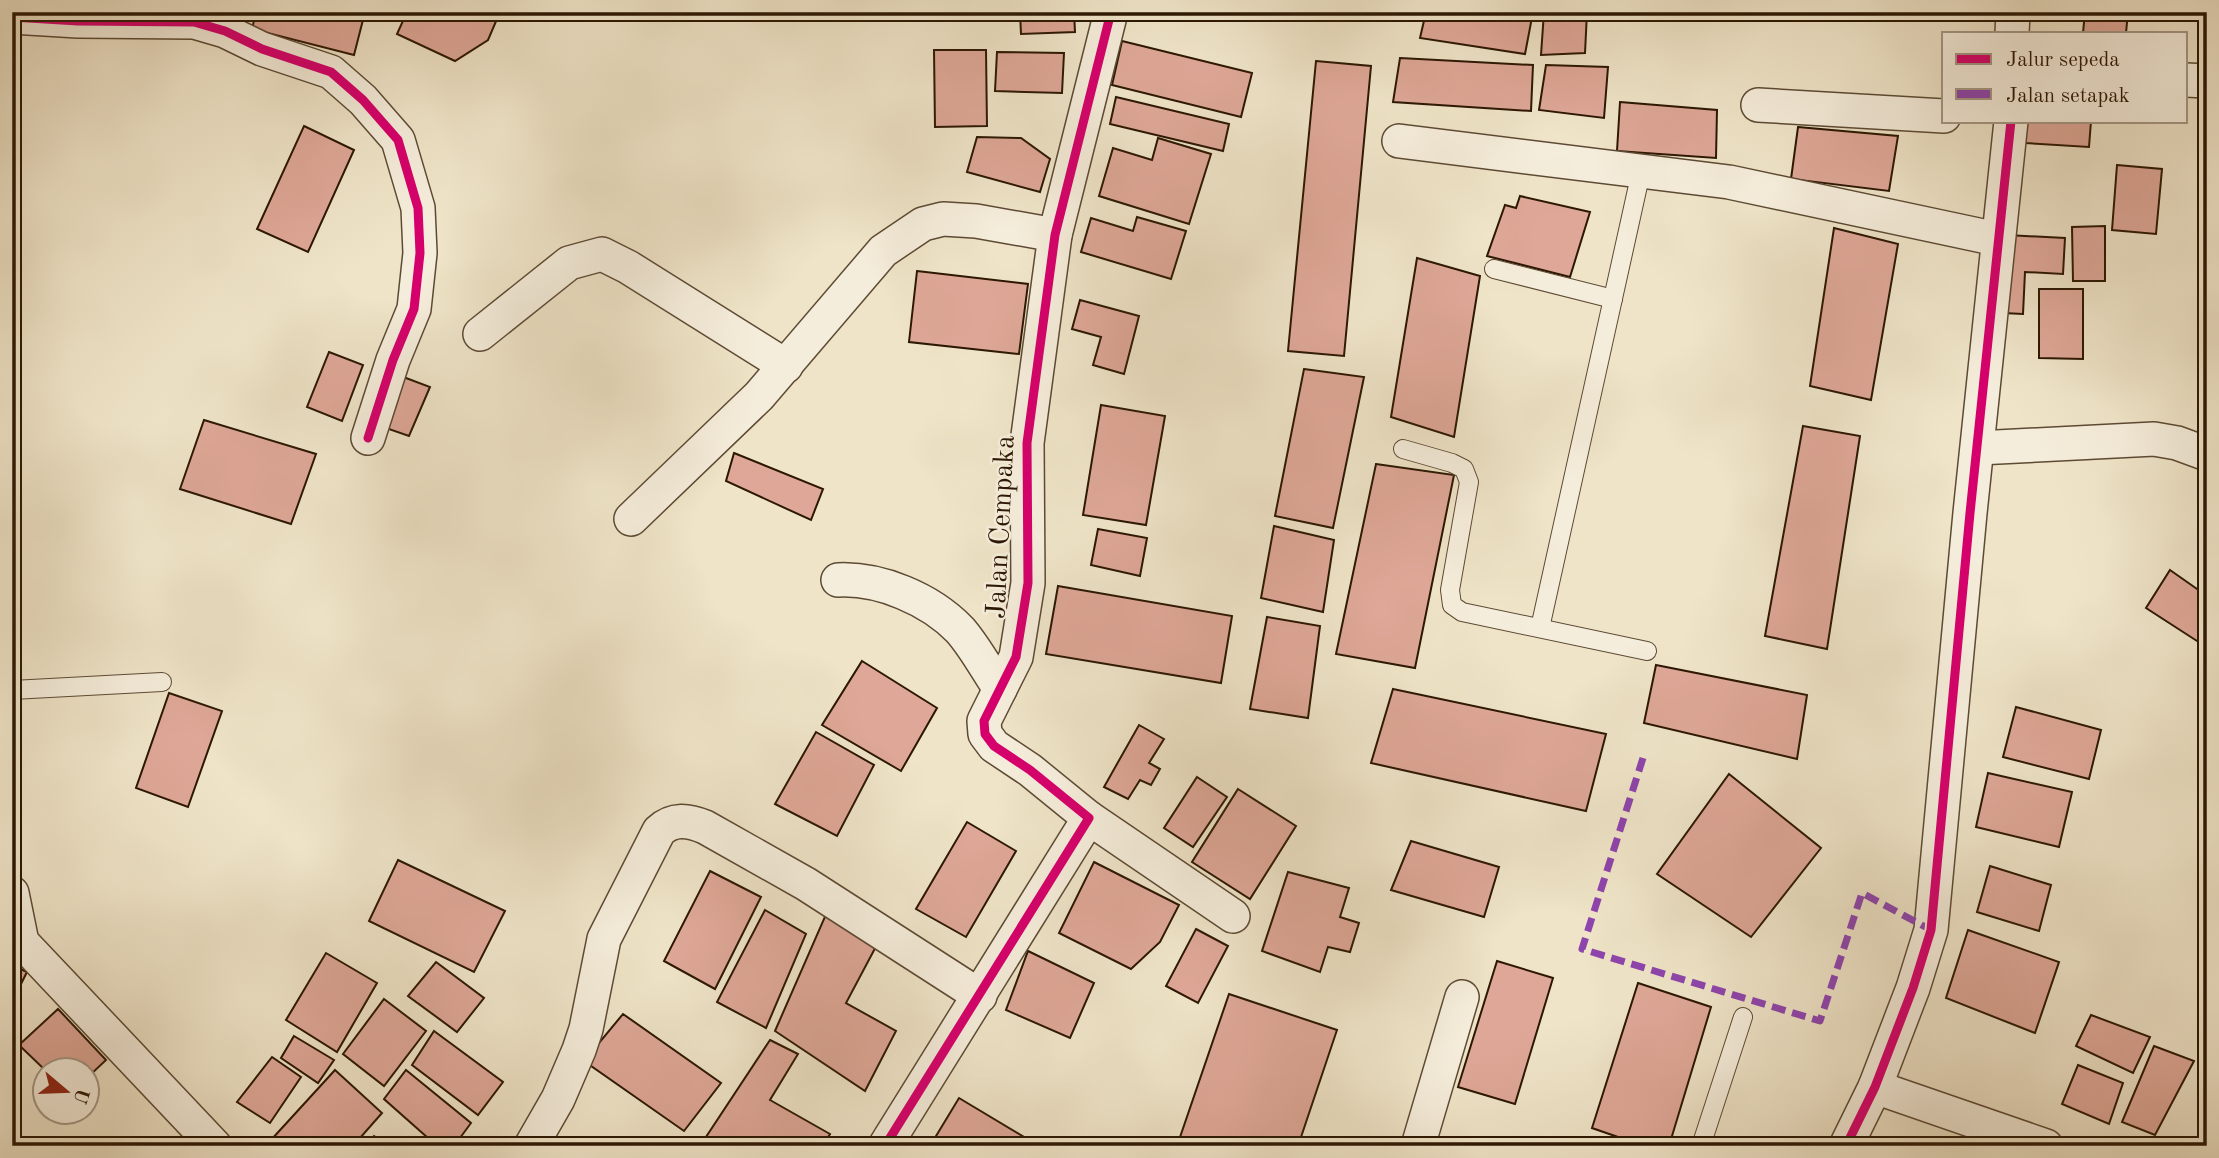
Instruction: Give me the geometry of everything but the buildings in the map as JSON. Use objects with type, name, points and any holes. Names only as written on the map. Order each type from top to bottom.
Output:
[{"type":"street","name":"Jalan Cempaka","points":[[1089,818],[1030,770],[994,746],[985,734],[984,721],[1016,657],[1028,583],[1027,443],[1055,235],[1111,12]]},
{"type":"street","points":[[2012,32],[2013,12]]},
{"type":"street","points":[[12,17],[78,21],[194,22],[225,31],[262,49],[331,72],[363,100],[398,140],[418,208],[420,253],[414,309],[393,360],[368,438]]},
{"type":"street","points":[[2188,80],[2207,81]]},
{"type":"street","points":[[1758,105],[1942,116]]},
{"type":"street","points":[[1851,1142],[1913,988],[1931,930],[1997,239],[2011,122]]},
{"type":"street","points":[[1399,141],[1729,183],[1997,239]]},
{"type":"street","points":[[631,519],[759,396],[883,251],[923,224],[943,219],[1055,235]]},
{"type":"street","points":[[480,334],[569,263],[601,254],[628,267],[786,366]]},
{"type":"street","points":[[1978,448],[2154,439],[2177,443],[2207,454]]},
{"type":"street","points":[[838,580],[853,579],[884,585],[929,606],[960,631],[1000,689]]},
{"type":"street","points":[[885,1146],[1089,818],[1234,916]]},
{"type":"street","points":[[531,1146],[562,1091],[586,1030],[604,939],[659,831],[667,823],[690,821],[705,827],[806,884],[980,996]]},
{"type":"street","points":[[12,893],[17,942],[215,1146]]},
{"type":"street","points":[[1418,1146],[1462,997]]},
{"type":"street","points":[[1875,1087],[2046,1146]]},
{"type":"lane","points":[[1540,628],[1641,172]]},
{"type":"lane","points":[[1494,269],[1613,299]]},
{"type":"lane","points":[[1403,449],[1452,463],[1464,469],[1469,482],[1450,590],[1452,605],[1462,612],[1647,651]]},
{"type":"lane","points":[[12,690],[162,682]]},
{"type":"lane","points":[[1701,1146],[1743,1017]]},
{"type":"marked path","points":[[1643,758],[1582,949],[1820,1021],[1862,893],[1931,930]]},
{"type":"cycle path","points":[[885,1146],[1089,818],[1030,770],[994,746],[985,734],[984,721],[1016,657],[1028,583],[1027,443],[1055,235],[1111,12]]},
{"type":"cycle path","points":[[12,17],[78,21],[194,22],[225,31],[262,49],[331,72],[363,100],[398,140],[418,208],[420,253],[414,309],[393,360],[368,438]]},
{"type":"cycle path","points":[[1846,1146],[1875,1087],[1913,988],[1931,930],[1970,513],[2011,122]]}]
